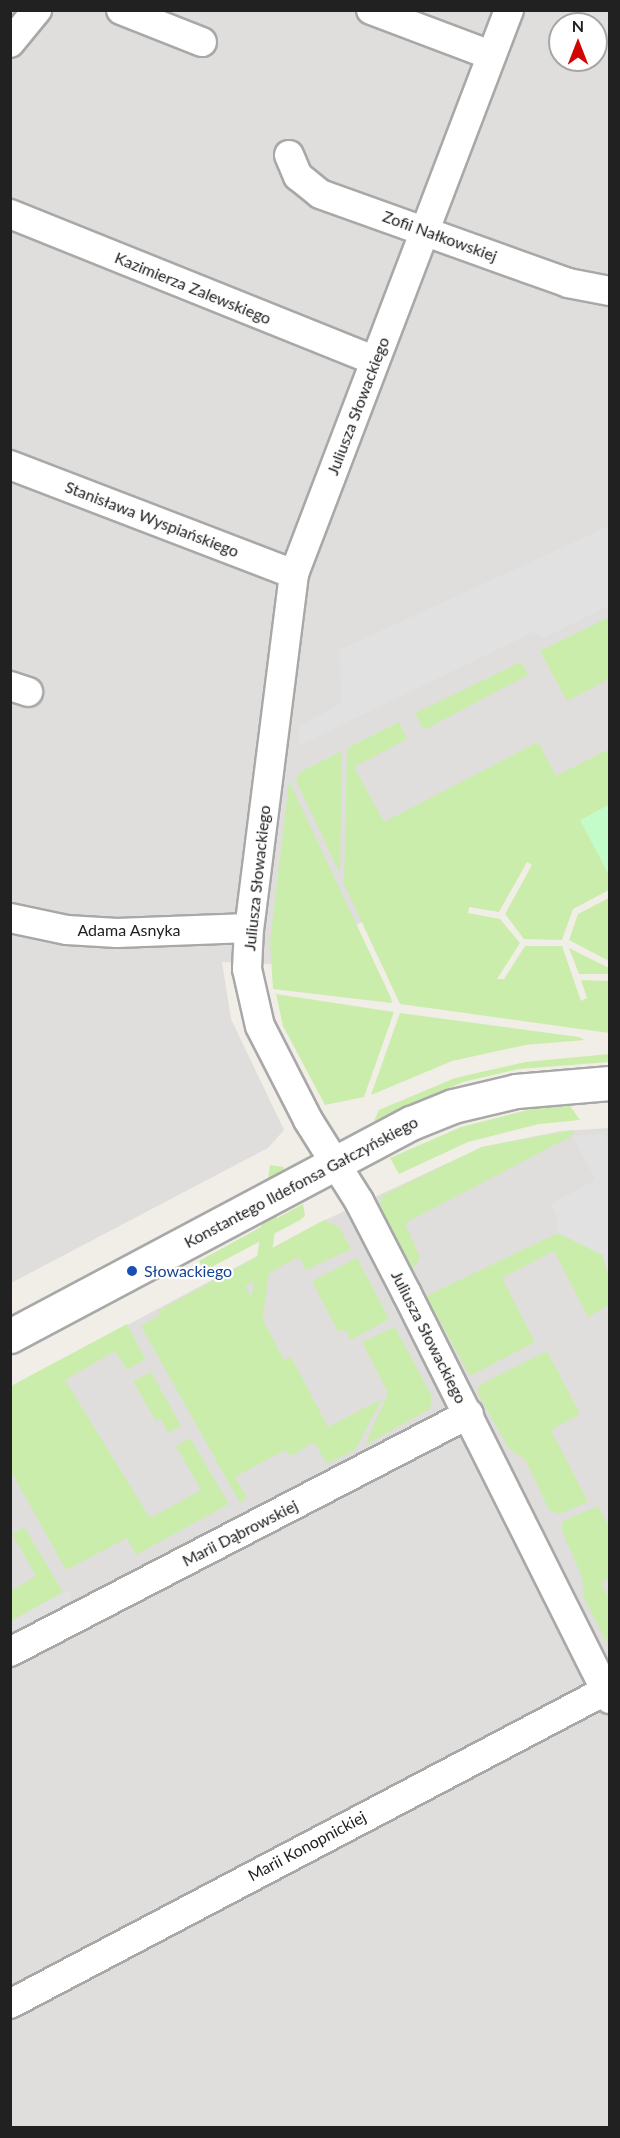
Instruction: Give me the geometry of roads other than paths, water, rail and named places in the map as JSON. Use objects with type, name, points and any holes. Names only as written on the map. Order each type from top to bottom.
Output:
[{"type":"street","points":[[10,43],[37,10]]},
{"type":"street","points":[[121,10],[202,42]]},
{"type":"street","points":[[371,10],[491,55]]},
{"type":"street","name":"Juliusza Słowackiego","points":[[509,10],[294,574],[249,928],[248,969],[260,1026],[334,1162],[359,1202],[469,1414],[607,1695]]},
{"type":"street","name":"Zofii Nałkowskiej","points":[[290,155],[298,176],[320,194],[426,230],[568,283],[609,291]]},
{"type":"street","name":"Kazimierza Zalewskiego","points":[[10,214],[375,361]]},
{"type":"street","name":"Stanisława Wyspiańskiego","points":[[10,465],[294,574]]},
{"type":"street","name":"Adama Asnyka","points":[[10,918],[67,930],[117,933],[249,928]]},
{"type":"street","name":"Konstantego Ildefonsa Gałczyńskiego","points":[[10,1336],[334,1162],[453,1106],[542,1086],[609,1083]]},
{"type":"street","name":"Marii Dąbrowskiej","points":[[10,1652],[469,1414]]},
{"type":"street","name":"Marii Konopnickiej","points":[[10,2004],[607,1695]]},
{"type":"place","name":"Słowackiego","points":[[132,1271]]}]
